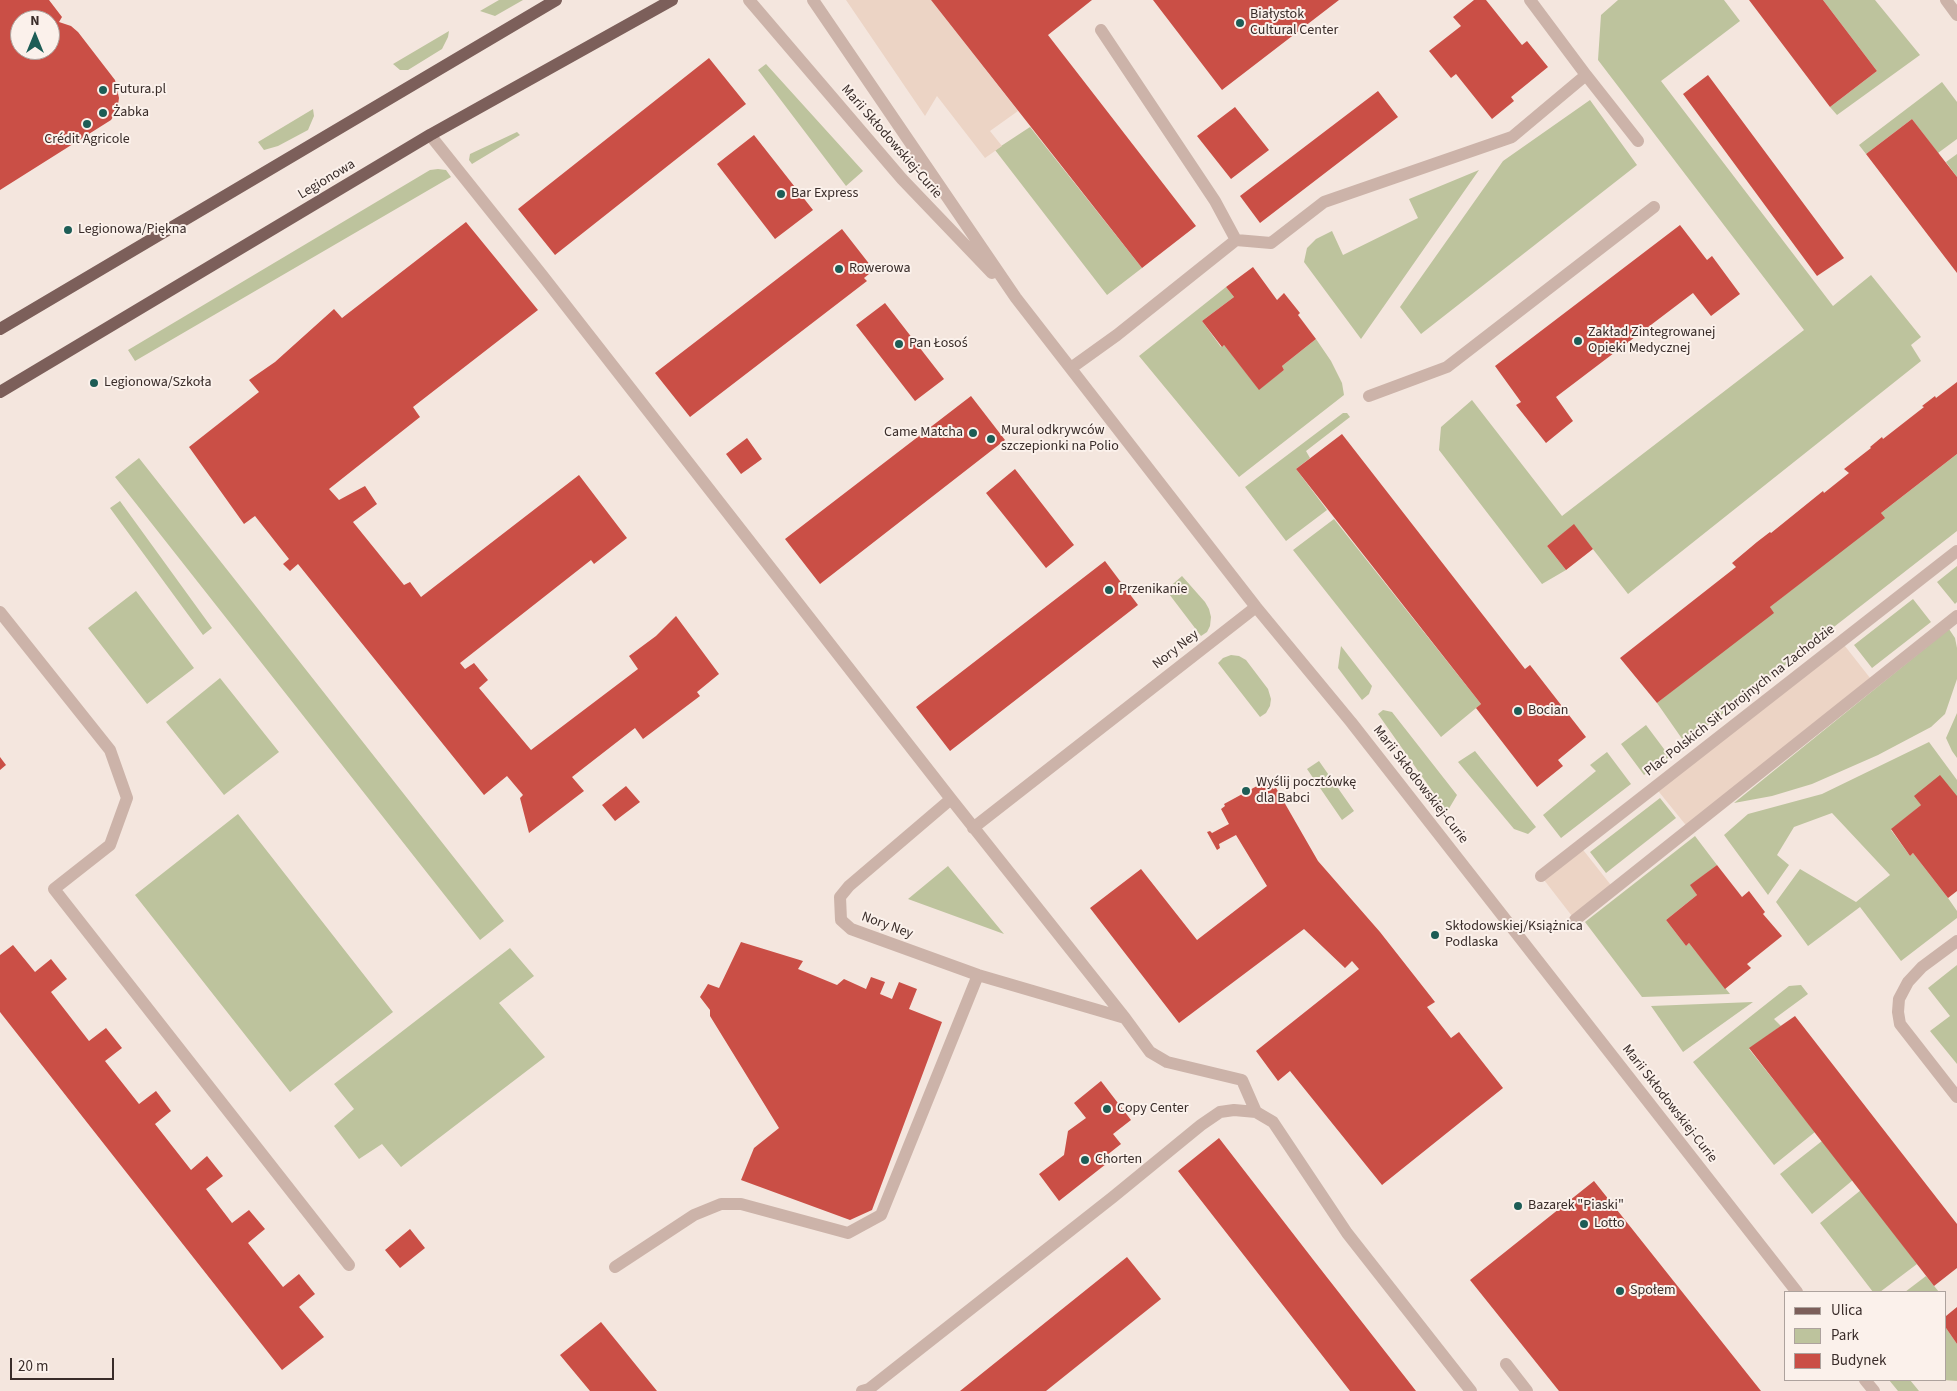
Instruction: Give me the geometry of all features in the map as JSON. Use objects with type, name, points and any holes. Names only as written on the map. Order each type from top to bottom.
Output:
[{"type":"main road","points":[[0,329],[556,0]]},
{"type":"main road","name":"Legionowa","points":[[0,392],[430,135],[672,0]]},
{"type":"street","name":"Marii Skłodowskiej-Curie","points":[[749,0],[902,179],[1016,298]]},
{"type":"street","name":"Marii Skłodowskiej-Curie","points":[[813,0],[1016,298],[1256,608],[1351,722],[1796,1291]]},
{"type":"street","points":[[1530,0],[1638,141]]},
{"type":"street","points":[[1946,0],[1957,15]]},
{"type":"street","points":[[1101,30],[1215,201],[1236,240]]},
{"type":"street","points":[[1070,368],[1117,335],[1236,240],[1271,243],[1324,202],[1512,137],[1586,75]]},
{"type":"street","points":[[430,135],[542,275],[1150,1052],[1167,1062],[1242,1080],[1256,1112]]},
{"type":"street","points":[[1369,396],[1447,367],[1654,207]]},
{"type":"street","name":"Plac Polskich Sił Zbrojnych na Zachodzie","points":[[1541,876],[1957,551]]},
{"type":"street","name":"Nory Ney","points":[[974,828],[1256,608]]},
{"type":"street","points":[[1575,920],[1957,616]]},
{"type":"street","points":[[2,620],[110,750],[127,798],[110,845],[54,889],[349,1265]]},
{"type":"street","name":"Nory Ney","points":[[951,799],[849,886],[840,897],[841,920],[851,929],[978,975],[1125,1018]]},
{"type":"street","points":[[1957,941],[1922,967],[1908,982],[1898,1000],[1898,1012],[1900,1024],[1957,1097]]},
{"type":"street","points":[[615,1267],[694,1215],[721,1204],[742,1204],[848,1233],[880,1215],[978,975]]},
{"type":"street","points":[[862,1391],[869,1389],[1113,1197],[1200,1125],[1220,1112],[1234,1110],[1256,1112],[1273,1122],[1347,1233],[1471,1391]]},
{"type":"street","points":[[1506,1364],[1527,1391]]},
{"type":"street","points":[[1866,1381],[1874,1391]]},
{"type":"green space","points":[[499,0],[523,0],[495,16],[480,11]]},
{"type":"green space","points":[[1618,0],[1724,0],[1740,21],[1661,81],[1833,306],[1871,275],[1921,337],[1911,345],[1921,361],[1628,594],[1574,525],[1547,546],[1566,570],[1542,584],[1439,450],[1441,427],[1472,400],[1562,516],[1804,330],[1598,60],[1601,15]]},
{"type":"green space","points":[[1823,0],[1875,0],[1920,55],[1837,115],[1830,107],[1877,71]]},
{"type":"green space","points":[[449,31],[442,49],[408,70],[400,70],[393,64]]},
{"type":"green space","points":[[766,64],[863,171],[846,186],[758,70]]},
{"type":"green space","points":[[1942,82],[1957,102],[1957,139],[1938,153],[1912,119],[1866,154],[1859,145]]},
{"type":"green space","points":[[1590,100],[1637,165],[1421,334],[1400,307],[1503,161]]},
{"type":"green space","points":[[313,109],[314,116],[308,130],[278,146],[264,150],[258,142]]},
{"type":"green space","points":[[1030,127],[1142,268],[1107,295],[995,150]]},
{"type":"green space","points":[[517,132],[520,135],[472,164],[469,160],[470,154]]},
{"type":"green space","points":[[1957,154],[1957,177],[1946,162]]},
{"type":"green space","points":[[430,170],[446,170],[451,177],[135,361],[128,350]]},
{"type":"green space","points":[[1479,170],[1361,339],[1304,262],[1307,248],[1316,239],[1332,231],[1343,255],[1418,218],[1409,199]]},
{"type":"green space","points":[[1226,287],[1234,297],[1202,321],[1221,347],[1224,345],[1259,389],[1284,370],[1282,366],[1316,339],[1331,361],[1342,383],[1344,395],[1239,477],[1139,356]]},
{"type":"green space","points":[[1343,413],[1347,413],[1350,417],[1306,451],[1310,458],[1296,469],[1327,510],[1286,541],[1245,487]]},
{"type":"green space","points":[[1957,454],[1957,531],[1685,743],[1657,703],[1772,611],[1770,607],[1883,517],[1881,513]]},
{"type":"green space","points":[[139,458],[504,921],[480,940],[115,477]]},
{"type":"green space","points":[[120,501],[212,628],[203,635],[110,508]]},
{"type":"green space","points":[[1334,519],[1481,704],[1441,737],[1293,550]]},
{"type":"green space","points":[[1957,566],[1957,602],[1955,604],[1937,582]]},
{"type":"green space","points":[[1182,576],[1209,609],[1211,617],[1210,626],[1207,632],[1201,636],[1166,590]]},
{"type":"green space","points":[[136,591],[194,668],[147,704],[88,628]]},
{"type":"green space","points":[[1913,599],[1931,622],[1872,668],[1854,645]]},
{"type":"green space","points":[[1949,629],[1955,638],[1957,648],[1957,679],[1945,714],[1931,727],[1878,755],[1812,784],[1772,796],[1734,803]]},
{"type":"green space","points":[[1341,646],[1372,686],[1369,694],[1362,700],[1338,668]]},
{"type":"green space","points":[[1231,655],[1239,656],[1246,660],[1268,689],[1271,699],[1270,706],[1266,713],[1260,717],[1218,663],[1223,658]]},
{"type":"green space","points":[[220,678],[279,752],[224,795],[166,722]]},
{"type":"green space","points":[[1383,710],[1392,712],[1457,795],[1447,812],[1378,714]]},
{"type":"green space","points":[[1957,713],[1957,758],[1946,738]]},
{"type":"green space","points":[[1646,725],[1670,757],[1644,775],[1621,744]]},
{"type":"green space","points":[[1929,742],[1957,780],[1957,796],[1921,805],[1891,830],[1910,856],[1913,853],[1948,898],[1957,911],[1957,918],[1901,961],[1860,907],[1808,946],[1776,902],[1800,869],[1856,902],[1890,875],[1832,813],[1794,827],[1777,855],[1789,865],[1768,895],[1724,835],[1748,814],[1822,794]]},
{"type":"green space","points":[[1475,751],[1536,827],[1528,834],[1514,829],[1458,762]]},
{"type":"green space","points":[[1607,752],[1631,784],[1561,838],[1543,815],[1596,771],[1590,765]]},
{"type":"green space","points":[[1319,761],[1354,811],[1342,820],[1307,769]]},
{"type":"green space","points":[[1660,798],[1676,818],[1606,873],[1590,852]]},
{"type":"green space","points":[[238,814],[393,1012],[290,1092],[135,895]]},
{"type":"green space","points":[[1695,836],[1717,865],[1691,885],[1697,895],[1666,920],[1686,946],[1689,943],[1730,994],[1642,997],[1585,922]]},
{"type":"green space","points":[[948,866],[1004,934],[908,899]]},
{"type":"green space","points":[[510,948],[534,976],[499,1003],[545,1057],[401,1167],[382,1144],[359,1159],[334,1126],[354,1109],[334,1084]]},
{"type":"green space","points":[[1957,965],[1957,1064],[1930,1031],[1950,1016],[1928,988]]},
{"type":"green space","points":[[1801,985],[1808,994],[1774,1019],[1781,1026],[1749,1049],[1815,1132],[1774,1165],[1693,1062],[1789,986]]},
{"type":"green space","points":[[1753,1002],[1683,1052],[1651,1006]]},
{"type":"green space","points":[[1822,1141],[1853,1180],[1812,1214],[1780,1174]]},
{"type":"green space","points":[[1861,1190],[1917,1264],[1881,1291],[1872,1291],[1820,1223]]},
{"type":"green space","points":[[1926,1276],[1938,1291],[1906,1291]]},
{"type":"green space","points":[[1947,1329],[1957,1344],[1957,1381],[1947,1380]]},
{"type":"green space","points":[[1890,1381],[1911,1381],[1919,1391],[1898,1391]]},
{"type":"shaded area","points":[[846,0],[931,0],[1018,111],[990,131],[1002,146],[985,158],[937,96],[925,116]]},
{"type":"shaded area","points":[[1841,641],[1874,683],[1689,829],[1655,787]]},
{"type":"shaded area","points":[[1580,846],[1614,889],[1575,920],[1541,876]]},
{"type":"building","points":[[0,0],[49,0],[57,10],[10,10],[10,60],[60,60],[60,22],[71,26],[78,32],[115,80],[119,98],[117,111],[111,120],[0,190]]},
{"type":"building","points":[[931,0],[1092,0],[1048,35],[1196,226],[1142,268]]},
{"type":"building","name":"Białystok Cultural Center","points":[[1153,0],[1339,0],[1222,90]]},
{"type":"building","points":[[1474,0],[1486,0],[1522,45],[1527,41],[1548,67],[1511,97],[1514,101],[1492,119],[1456,74],[1451,78],[1429,51],[1461,26],[1453,17]]},
{"type":"building","points":[[1749,0],[1823,0],[1877,71],[1830,107]]},
{"type":"building","points":[[709,58],[746,104],[555,255],[518,209]]},
{"type":"building","points":[[1708,75],[1844,258],[1817,276],[1683,94]]},
{"type":"building","points":[[1378,91],[1398,117],[1260,223],[1240,196]]},
{"type":"building","points":[[1235,107],[1269,150],[1231,179],[1197,136]]},
{"type":"building","points":[[1912,119],[1957,177],[1957,273],[1866,154]]},
{"type":"building","points":[[754,135],[813,210],[775,239],[717,164]]},
{"type":"building","points":[[466,222],[538,310],[413,407],[420,417],[329,489],[339,500],[365,486],[377,504],[353,522],[404,585],[410,582],[421,597],[579,475],[627,538],[594,564],[591,560],[460,663],[465,669],[474,663],[488,680],[479,688],[531,750],[638,669],[629,656],[656,636],[676,616],[719,674],[697,692],[700,696],[643,739],[635,728],[572,777],[584,791],[529,833],[520,798],[523,795],[507,776],[484,795],[298,564],[290,571],[283,564],[289,559],[255,516],[244,524],[189,447],[259,392],[249,380],[275,362],[334,309],[342,318]]},
{"type":"building","name":"Zakład Zintegrowanej Opieki Medycznej","points":[[1680,225],[1707,260],[1712,256],[1740,294],[1711,316],[1693,293],[1556,397],[1573,421],[1546,443],[1516,405],[1521,402],[1495,366]]},
{"type":"building","points":[[842,229],[874,270],[864,278],[867,281],[690,417],[655,373]]},
{"type":"building","points":[[1253,267],[1277,300],[1284,293],[1300,313],[1298,315],[1316,339],[1282,366],[1284,370],[1259,390],[1224,345],[1222,347],[1202,321],[1234,297],[1226,287]]},
{"type":"building","points":[[885,303],[944,379],[915,401],[856,325]]},
{"type":"building","points":[[1957,382],[1957,454],[1881,513],[1885,518],[1770,607],[1774,613],[1657,703],[1620,658],[1736,567],[1732,563],[1757,542],[1849,473],[1844,469],[1882,437],[1883,439],[1924,407],[1922,406]]},
{"type":"building","points":[[971,396],[1005,440],[820,584],[785,539]]},
{"type":"building","points":[[1342,434],[1525,669],[1530,665],[1586,737],[1558,760],[1563,766],[1537,787],[1476,708],[1481,704],[1296,469]]},
{"type":"building","points":[[747,438],[762,459],[741,474],[726,454]]},
{"type":"building","points":[[1015,469],[1074,545],[1046,568],[986,493]]},
{"type":"building","points":[[1574,524],[1593,549],[1566,570],[1547,546]]},
{"type":"building","points":[[1105,561],[1138,605],[950,751],[916,707]]},
{"type":"building","points":[[0,757],[6,765],[0,770]]},
{"type":"building","points":[[1940,775],[1957,796],[1957,891],[1948,898],[1913,853],[1910,856],[1891,829],[1921,805],[1914,796]]},
{"type":"building","points":[[1268,780],[1273,789],[1276,788],[1318,861],[1380,932],[1435,1002],[1427,1007],[1451,1038],[1459,1032],[1503,1088],[1382,1185],[1290,1071],[1278,1081],[1256,1051],[1359,969],[1352,961],[1345,968],[1304,929],[1179,1023],[1090,908],[1141,869],[1197,940],[1267,886],[1236,835],[1219,844],[1220,848],[1217,850],[1207,832],[1210,831],[1212,833],[1229,824],[1221,809],[1225,806],[1224,804]]},
{"type":"building","points":[[626,786],[640,802],[615,821],[602,805]]},
{"type":"building","points":[[1717,865],[1742,897],[1749,891],[1765,912],[1763,914],[1782,936],[1747,964],[1751,968],[1725,989],[1689,943],[1686,946],[1666,920],[1697,895],[1690,885]]},
{"type":"building","points":[[741,942],[803,961],[798,969],[837,985],[844,979],[866,989],[871,977],[885,982],[880,994],[892,999],[899,982],[917,989],[909,1009],[942,1022],[872,1210],[850,1220],[741,1180],[754,1148],[779,1128],[710,1016],[710,1010],[700,997],[708,984],[719,988]]},
{"type":"building","points":[[13,945],[35,972],[51,959],[67,979],[51,992],[89,1041],[106,1028],[122,1048],[105,1061],[139,1104],[156,1091],[171,1111],[155,1124],[191,1170],[207,1156],[223,1176],[206,1189],[232,1223],[249,1210],[265,1229],[248,1243],[283,1287],[299,1274],[315,1294],[299,1307],[324,1337],[282,1370],[0,1012],[0,955]]},
{"type":"building","points":[[1795,1016],[1957,1224],[1957,1268],[1934,1286],[1749,1048]]},
{"type":"building","points":[[1101,1081],[1131,1120],[1113,1134],[1121,1144],[1102,1159],[1106,1164],[1059,1201],[1039,1174],[1064,1155],[1068,1131],[1086,1118],[1074,1103]]},
{"type":"building","points":[[1219,1138],[1416,1391],[1350,1391],[1178,1171]]},
{"type":"building","points":[[1594,1181],[1761,1391],[1559,1391],[1470,1280]]},
{"type":"building","points":[[410,1229],[425,1248],[400,1268],[385,1250]]},
{"type":"building","points":[[1127,1257],[1161,1299],[1046,1391],[960,1391]]},
{"type":"building","points":[[1957,1307],[1957,1344],[1947,1329],[1947,1315]]},
{"type":"building","points":[[601,1322],[657,1391],[590,1391],[560,1355]]},
{"type":"place","name":"Białystok Cultural Center","points":[[1240,23]]},
{"type":"place","name":"Futura.pl","points":[[103,90]]},
{"type":"place","name":"Żabka","points":[[103,113]]},
{"type":"place","name":"Crédit Agricole","points":[[87,124]]},
{"type":"place","name":"Bar Express","points":[[781,194]]},
{"type":"place","name":"Legionowa/Piękna","points":[[68,230]]},
{"type":"place","name":"Rowerowa","points":[[839,269]]},
{"type":"place","name":"Zakład Zintegrowanej Opieki Medycznej","points":[[1578,341]]},
{"type":"place","name":"Pan Łosoś","points":[[899,344]]},
{"type":"place","name":"Legionowa/Szkoła","points":[[94,383]]},
{"type":"place","name":"Came Matcha","points":[[973,433]]},
{"type":"place","name":"Mural odkrywców szczepionki na Polio","points":[[991,439]]},
{"type":"place","name":"Przenikanie","points":[[1109,590]]},
{"type":"place","name":"Bocian","points":[[1518,711]]},
{"type":"place","name":"Wyślij pocztówkę dla Babci","points":[[1246,791]]},
{"type":"place","name":"Skłodowskiej/Książnica Podlaska","points":[[1435,935]]},
{"type":"place","name":"Copy Center","points":[[1107,1109]]},
{"type":"place","name":"Chorten","points":[[1085,1160]]},
{"type":"place","name":"Bazarek \"Piaski\"","points":[[1518,1206]]},
{"type":"place","name":"Lotto","points":[[1584,1224]]},
{"type":"place","name":"Społem","points":[[1620,1291]]}]
